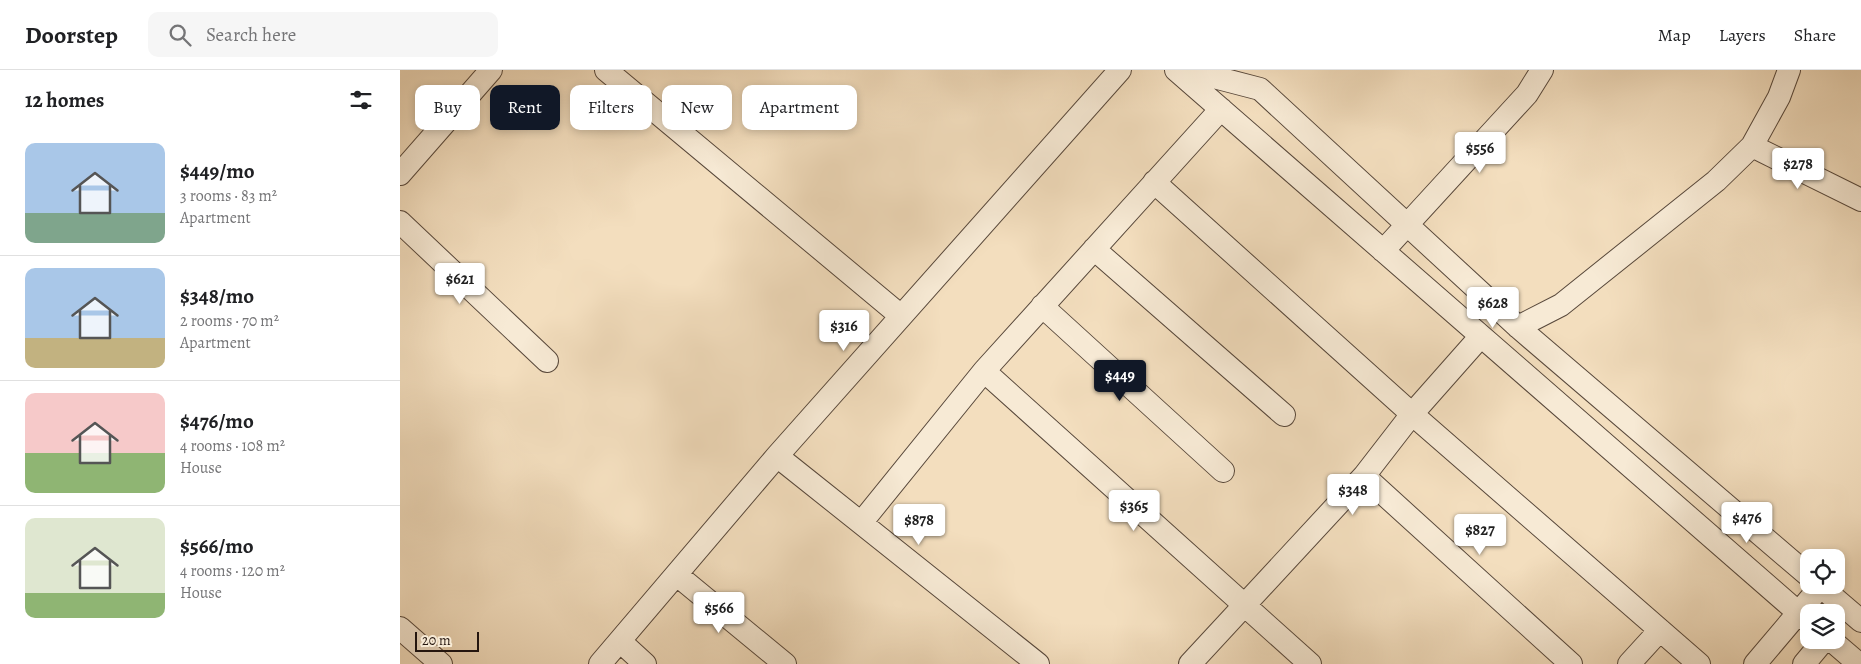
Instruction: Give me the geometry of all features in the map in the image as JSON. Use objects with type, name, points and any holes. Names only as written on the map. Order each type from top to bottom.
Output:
[{"type":"street","points":[[400,174],[491,70]]},
{"type":"street","points":[[606,70],[901,316]]},
{"type":"street","points":[[600,664],[621,642],[777,456],[1120,70]]},
{"type":"street","points":[[1176,70],[1800,615]]},
{"type":"street","points":[[1187,70],[1260,89]]},
{"type":"street","points":[[1240,70],[1518,326],[1800,568]]},
{"type":"street","points":[[1383,251],[1527,94],[1542,70]]},
{"type":"street","points":[[1518,326],[1561,305],[1614,265],[1716,181],[1752,146],[1780,97],[1789,70]]},
{"type":"street","points":[[861,523],[984,371],[1221,109]]},
{"type":"street","points":[[1752,146],[1861,200]]},
{"type":"street","points":[[1154,182],[1412,414],[1699,664]]},
{"type":"street","points":[[400,222],[547,362]]},
{"type":"street","points":[[1094,249],[1284,415]]},
{"type":"street","points":[[1042,306],[1223,470]]},
{"type":"street","points":[[1190,664],[1364,476],[1412,414],[1481,336]]},
{"type":"street","points":[[984,371],[1310,664]]},
{"type":"street","points":[[777,456],[1038,664]]},
{"type":"street","points":[[1364,476],[1570,664]]},
{"type":"street","points":[[1747,569],[1773,545]]},
{"type":"street","points":[[677,575],[785,664]]},
{"type":"street","points":[[1828,594],[1853,618]]},
{"type":"street","points":[[1755,664],[1800,621]]},
{"type":"street","points":[[400,628],[441,664]]},
{"type":"street","points":[[1629,664],[1660,630]]},
{"type":"street","points":[[621,642],[645,664]]},
{"type":"street","points":[[1804,664],[1816,649]]},
{"type":"street","points":[[1842,649],[1859,664]]}]
